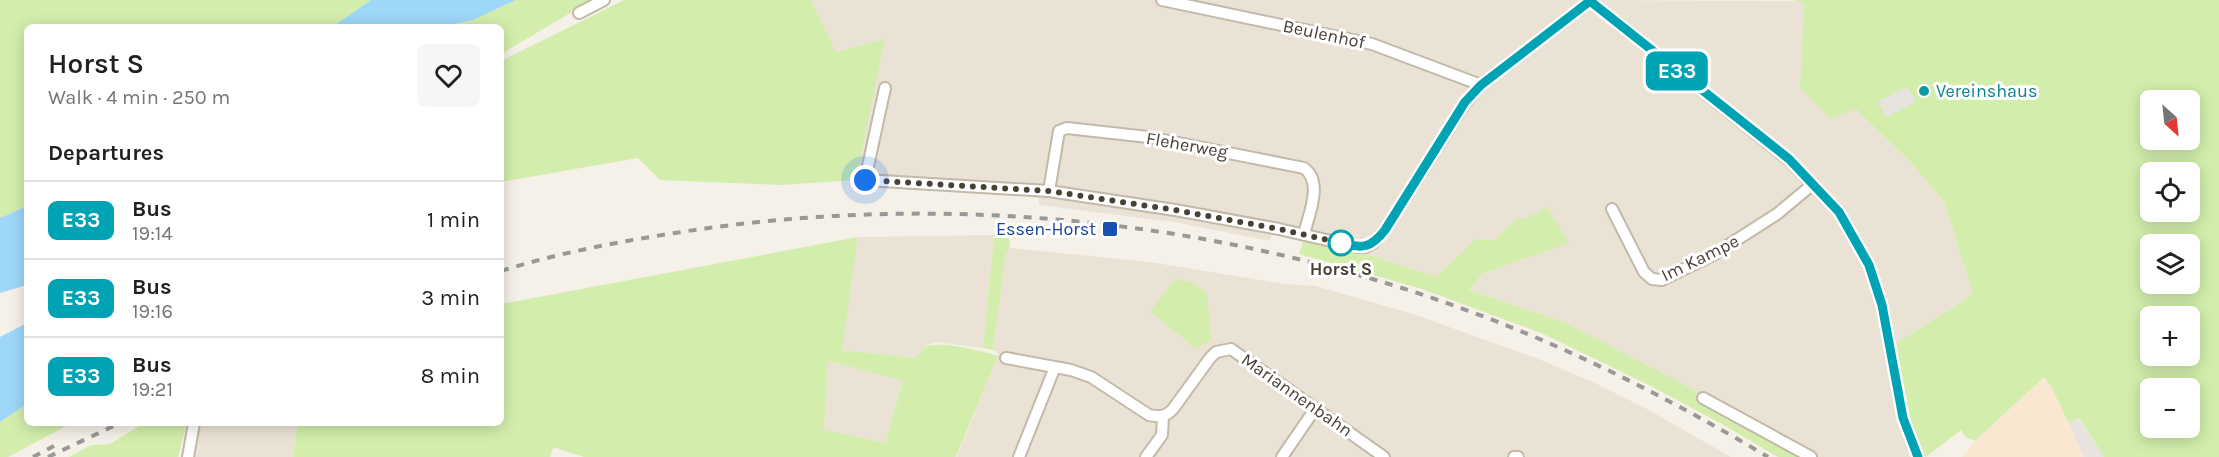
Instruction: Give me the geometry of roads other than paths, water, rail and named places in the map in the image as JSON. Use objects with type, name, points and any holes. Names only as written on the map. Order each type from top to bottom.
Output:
[{"type":"street","points":[[579,13],[603,0]]},
{"type":"street","name":"Beulenhof","points":[[1162,0],[1372,44],[1481,85]]},
{"type":"street","points":[[885,88],[865,180],[1049,191],[1175,210],[1345,244],[1366,246],[1379,238],[1465,102],[1481,85],[1590,1],[1789,159],[1839,212],[1869,265],[1884,315],[1903,418],[1918,457]]},
{"type":"street","name":"Fleherweg","points":[[1049,191],[1059,130],[1067,128],[1148,137],[1304,168],[1312,177],[1315,187],[1304,234]]},
{"type":"street","name":"Im Kampe","points":[[1612,209],[1644,272],[1652,279],[1662,280],[1713,255],[1748,234],[1813,184]]},
{"type":"street","name":"Mariannenbahn","points":[[1146,457],[1162,435],[1163,416],[1173,409],[1210,358],[1223,349],[1230,349],[1238,353],[1384,457]]},
{"type":"street","points":[[1006,357],[1091,377],[1149,415],[1163,416]]},
{"type":"street","points":[[1019,457],[1055,367]]},
{"type":"street","points":[[1703,398],[1811,457]]},
{"type":"street","points":[[1282,457],[1315,409]]},
{"type":"street","points":[[188,457],[193,426]]},
{"type":"water","points":[[371,0],[516,0],[473,20],[453,24],[336,24]]},
{"type":"water","points":[[24,207],[24,286],[0,293],[0,218]]},
{"type":"water","points":[[24,325],[24,406],[0,422],[0,337]]},
{"type":"railway","points":[[504,270],[588,249],[675,233],[774,220],[873,214],[972,214],[1072,221],[1170,233],[1268,252],[1364,277],[1499,322],[1617,374],[1768,457]]},
{"type":"railway","points":[[48,457],[114,426]]},
{"type":"railway","points":[[33,457],[54,446]]},
{"type":"place","name":"Vereinshaus","points":[[1924,91]]},
{"type":"place","name":"Essen-Horst","points":[[1110,229]]},
{"type":"place","name":"Horst S","points":[[1341,243]]}]
